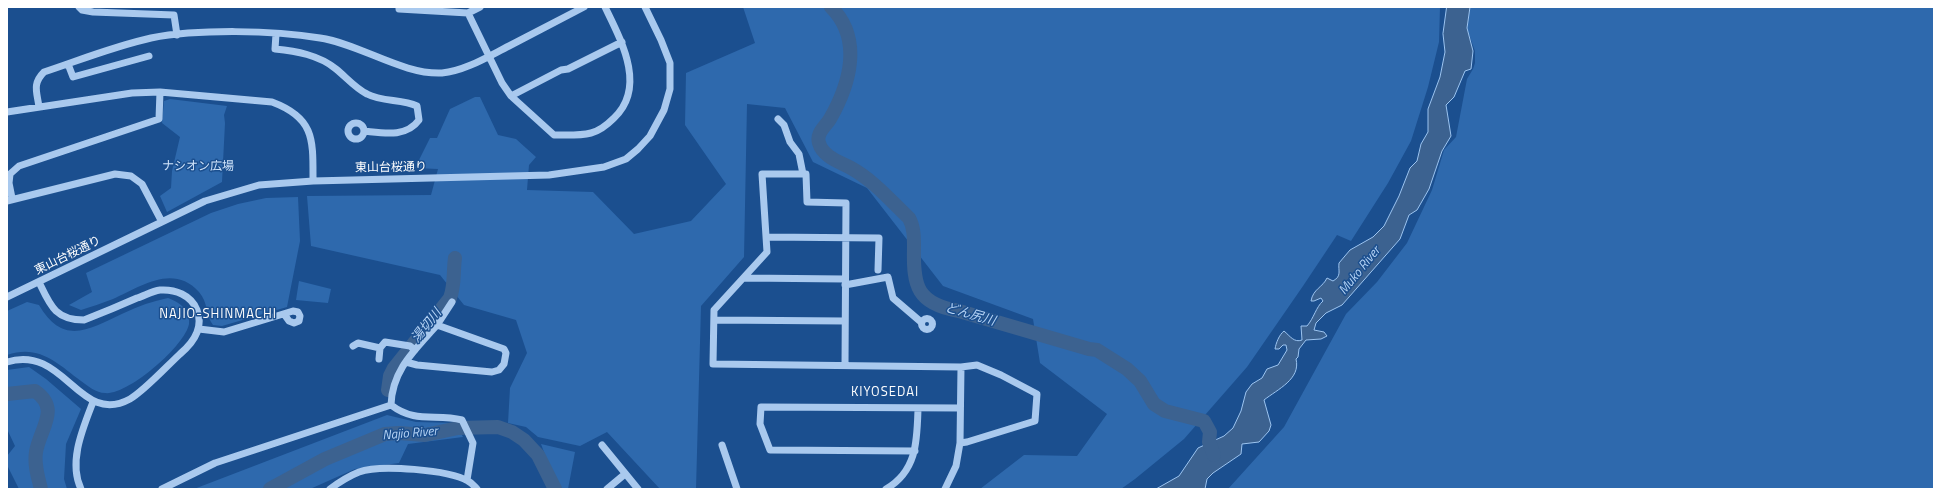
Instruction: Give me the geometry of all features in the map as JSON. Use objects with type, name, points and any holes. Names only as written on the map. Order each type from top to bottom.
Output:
[{"type":"street","points":[[79,7],[82,10],[93,12],[174,15],[177,35]]},
{"type":"street","points":[[399,7],[399,9],[441,9],[468,13],[480,7]]},
{"type":"street","points":[[39,107],[36,88],[37,78],[44,72],[117,47],[152,38],[177,35],[235,33],[276,34],[321,38],[426,72],[442,73],[457,70],[489,56],[584,7]]},
{"type":"street","points":[[468,13],[511,96],[554,135],[592,133],[608,124],[620,113],[627,100],[630,85],[629,69],[622,42],[605,7]]},
{"type":"street","name":"東山台桜通り","points":[[7,297],[205,201],[232,191],[259,185],[313,181],[549,175],[604,167],[626,159],[638,149],[656,126],[664,110],[670,89],[670,63],[662,40],[645,7]]},
{"type":"street","points":[[276,34],[275,49],[296,51],[321,61],[335,68],[352,84],[367,94],[417,106],[419,120],[414,127],[402,132],[384,133],[364,131]]},
{"type":"street","points":[[511,96],[561,70],[568,69],[622,42]]},
{"type":"street","points":[[68,64],[73,77],[149,56]]},
{"type":"street","points":[[160,92],[159,119],[19,166],[10,174],[9,183],[10,199],[115,174],[131,176],[142,184],[162,222]]},
{"type":"street","points":[[7,112],[125,93],[160,92],[272,102],[288,108],[302,118],[311,136],[313,181]]},
{"type":"street","points":[[778,119],[784,125],[790,142],[799,154],[803,174],[806,174],[807,202],[846,203],[845,365]]},
{"type":"street","points":[[803,174],[762,174],[767,252],[714,310],[713,364],[977,366],[1001,375],[1037,394],[1035,421],[960,443]]},
{"type":"street","points":[[766,237],[879,238],[878,270]]},
{"type":"street","points":[[744,278],[845,282],[888,277],[893,298],[922,322]]},
{"type":"street","points":[[7,362],[17,359],[32,359],[49,365],[93,402],[119,404],[132,398],[192,344],[199,329],[200,317],[195,306],[189,298],[172,290],[158,290],[84,320],[73,320],[60,316],[52,307],[39,282]]},
{"type":"street","points":[[391,405],[391,394],[399,372],[415,350],[437,325],[452,302]]},
{"type":"street","points":[[199,329],[224,332],[284,314]]},
{"type":"street","points":[[714,320],[845,321]]},
{"type":"street","points":[[406,362],[417,365],[492,372],[499,370],[504,364],[506,353],[504,349],[437,325]]},
{"type":"street","points":[[379,359],[380,348],[385,342],[410,346],[415,350]]},
{"type":"street","points":[[352,346],[358,343],[380,348]]},
{"type":"street","points":[[945,489],[956,466],[960,443],[961,367]]},
{"type":"street","points":[[81,489],[77,481],[78,447],[93,402]]},
{"type":"street","points":[[391,405],[399,411],[420,418],[455,418],[462,420],[473,443],[467,480]]},
{"type":"street","points":[[162,489],[215,463],[391,405]]},
{"type":"street","points":[[915,451],[770,450],[760,424],[761,407],[918,409],[960,408]]},
{"type":"street","points":[[886,489],[897,483],[909,466],[915,451],[917,444],[918,409]]},
{"type":"street","points":[[722,444],[737,489]]},
{"type":"street","points":[[602,445],[638,489]]},
{"type":"street","points":[[330,489],[360,472],[372,470],[425,470],[467,480],[477,489]]},
{"type":"street","points":[[607,489],[625,474]]},
{"type":"green space","points":[[743,7],[1440,7],[1439,42],[1428,87],[1411,141],[1388,183],[1351,241],[1337,235],[1247,367],[1184,439],[1121,489],[980,489],[1024,455],[1077,456],[1107,414],[1040,363],[1033,319],[943,286],[867,188],[813,162],[785,108],[747,104],[744,257],[701,306],[696,489],[660,489],[607,432],[580,446],[538,437],[526,427],[508,423],[510,388],[527,353],[516,320],[464,305],[440,275],[311,246],[307,196],[431,195],[438,169],[415,168],[430,138],[437,138],[450,109],[475,97],[480,97],[498,135],[516,139],[536,157],[529,165],[527,190],[593,192],[634,234],[691,221],[726,184],[685,125],[686,73],[755,43]]},
{"type":"green space","points":[[1470,7],[1934,7],[1934,489],[1228,489],[1284,427],[1346,314],[1377,282],[1407,243],[1432,190],[1444,150],[1456,137],[1467,79],[1475,63],[1475,51],[1467,29]]},
{"type":"green space","name":"ナシオン広場","points":[[170,99],[227,106],[224,115],[225,123],[222,182],[167,212],[160,196],[171,188],[172,171],[180,137],[162,123],[164,101]]},
{"type":"green space","points":[[298,197],[300,241],[287,307],[222,326],[213,325],[204,300],[199,292],[189,283],[178,279],[167,278],[145,284],[113,299],[81,310],[69,305],[92,292],[86,273],[211,213],[238,204],[266,198]]},
{"type":"green space","points":[[299,281],[331,289],[328,303],[296,300]]},
{"type":"green space","points":[[168,298],[180,304],[188,315],[189,324],[185,333],[177,344],[154,368],[127,387],[115,392],[102,393],[95,391],[47,357],[29,352],[18,352],[7,355],[7,311],[27,302],[39,305],[48,318],[58,326],[68,330],[78,331],[88,329],[129,310]]},
{"type":"green space","points":[[29,367],[46,379],[81,409],[66,444],[64,479],[67,489],[19,489],[7,465],[7,456],[15,446],[7,429],[7,370]]},
{"type":"green space","points":[[387,415],[416,422],[456,423],[463,437],[408,444],[399,463],[355,469],[310,489],[194,489]]},
{"type":"green space","points":[[541,444],[575,452],[568,489],[559,489]]},
{"type":"water","name":"Muko River","points":[[1447,7],[1470,7],[1467,28],[1473,51],[1471,69],[1465,71],[1454,97],[1446,105],[1451,136],[1442,151],[1429,189],[1417,210],[1409,215],[1400,239],[1342,305],[1326,313],[1316,323],[1314,330],[1324,332],[1327,336],[1321,339],[1306,340],[1299,349],[1298,357],[1296,359],[1297,366],[1292,378],[1264,400],[1271,425],[1269,431],[1259,442],[1242,444],[1241,454],[1213,473],[1207,479],[1205,489],[1156,489],[1179,476],[1198,448],[1224,436],[1233,428],[1241,411],[1246,392],[1252,384],[1262,378],[1267,369],[1278,365],[1287,350],[1286,345],[1283,345],[1279,349],[1275,349],[1281,335],[1284,331],[1294,340],[1302,340],[1301,326],[1307,326],[1323,301],[1321,298],[1311,301],[1316,291],[1327,278],[1333,281],[1338,277],[1339,263],[1350,250],[1373,237],[1384,226],[1399,196],[1410,168],[1417,161],[1421,144],[1428,132],[1428,109],[1440,77],[1445,52],[1443,34]]},
{"type":"waterway","name":"どん尻川","points":[[831,7],[841,20],[847,33],[850,47],[850,62],[848,77],[843,91],[830,119],[820,133],[818,139],[819,143],[821,148],[828,155],[867,178],[909,218],[912,225],[914,240],[915,273],[920,291],[934,304],[945,308],[1097,350],[1127,369],[1140,381],[1154,404],[1165,411],[1204,421],[1210,432],[1209,442],[1214,455]]},
{"type":"waterway","name":"湯切川","points":[[388,390],[390,376],[394,368],[450,298],[452,293],[455,258]]},
{"type":"waterway","name":"Najio River","points":[[7,394],[35,391],[43,398],[47,405],[47,419],[36,452],[37,471],[41,489]]},
{"type":"waterway","name":"Najio River","points":[[270,489],[325,459],[385,434],[399,433],[425,435],[458,428],[498,427],[512,432],[524,440],[538,455],[555,489]]},
{"type":"district","name":"NAJIO-SHINMACHI","points":[[218,315]]},
{"type":"district","name":"KIYOSEDAI","points":[[885,393]]}]
